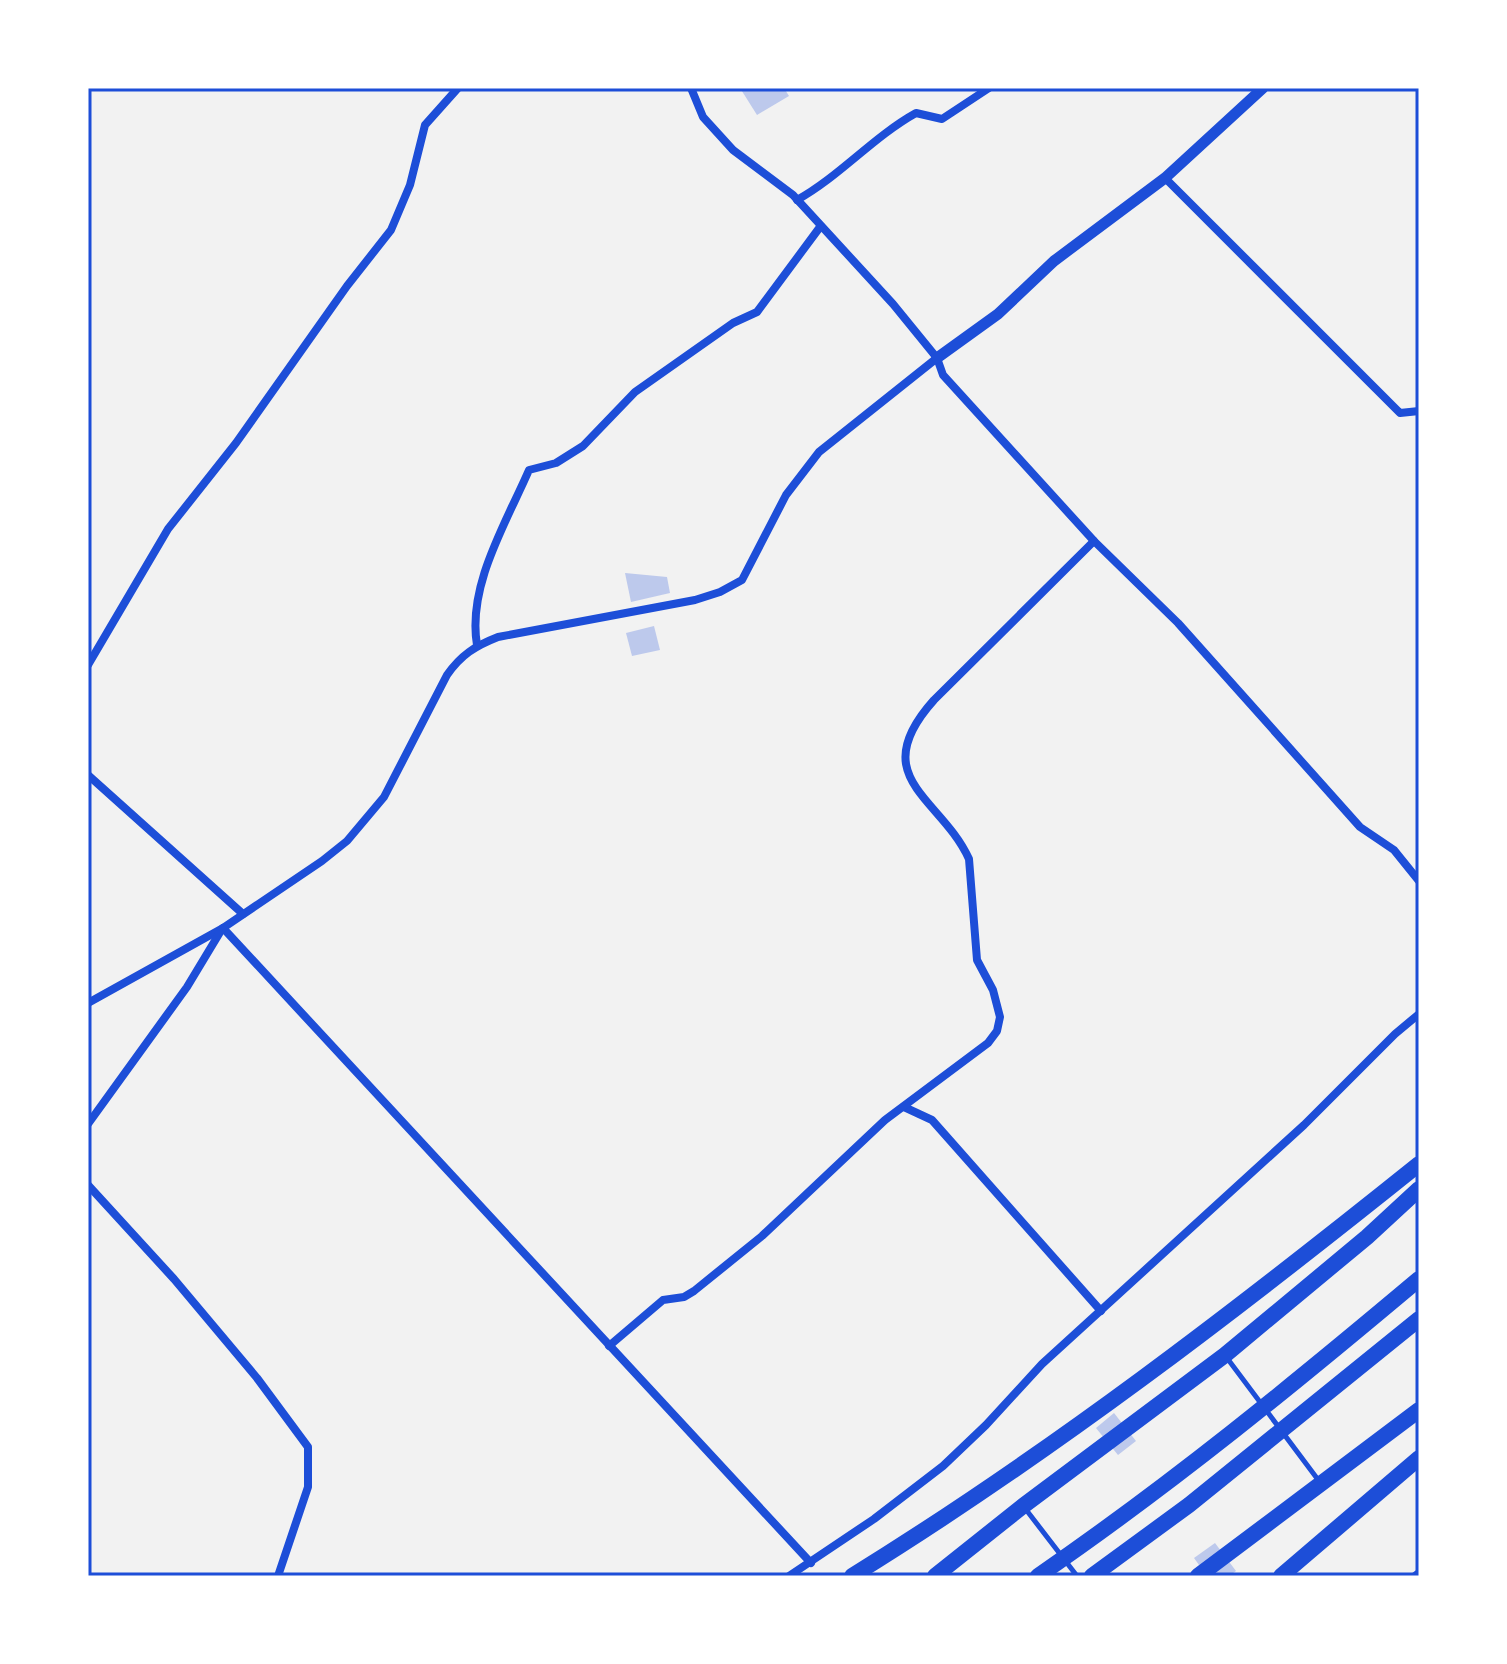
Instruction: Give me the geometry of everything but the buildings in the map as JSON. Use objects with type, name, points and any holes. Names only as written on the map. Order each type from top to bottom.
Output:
[{"type":"highway","points":[[852,1576],[1065,1433],[1235,1309],[1419,1164]]},
{"type":"highway","points":[[935,1576],[1225,1355],[1367,1237],[1419,1189]]},
{"type":"highway","points":[[1045,1572],[1173,1481],[1278,1398],[1419,1279]]},
{"type":"highway","points":[[1092,1576],[1189,1505],[1419,1319]]},
{"type":"highway","points":[[1198,1576],[1419,1410]]},
{"type":"highway","points":[[1281,1576],[1419,1458]]},
{"type":"street","points":[[88,665],[168,529],[236,443],[347,286],[391,230],[410,185],[425,125],[458,88]]},
{"type":"street","points":[[691,88],[703,117],[733,150],[797,200],[893,304],[937,358],[943,375],[1094,541],[1178,623],[1360,827],[1394,850],[1419,881]]},
{"type":"street","points":[[797,200],[826,181],[901,121],[916,113],[942,119],[989,88]]},
{"type":"street","points":[[88,1003],[223,928],[347,841],[369,816],[403,763],[447,675],[459,659],[477,645],[498,637],[695,600],[720,592],[742,580],[786,495],[810,463],[842,432],[998,314],[1054,261],[1165,178],[1256,90]]},
{"type":"street","points":[[1165,178],[1400,413],[1419,411]]},
{"type":"street","points":[[477,645],[473,622],[488,565],[529,470],[556,463],[583,446],[635,392],[733,323],[757,312],[820,227]]},
{"type":"street","points":[[609,1346],[663,1300],[684,1297],[762,1236],[885,1120],[988,1043],[997,1031],[1000,1017],[993,990],[977,960],[969,859],[963,846],[911,781],[909,736],[934,700],[1094,541]]},
{"type":"street","points":[[88,775],[243,914]]},
{"type":"street","points":[[88,1124],[187,987],[223,928]]},
{"type":"street","points":[[223,928],[811,1563]]},
{"type":"street","points":[[789,1576],[943,1466],[1042,1364],[1304,1125],[1419,1014]]},
{"type":"street","points":[[904,1107],[932,1120],[1101,1311]]},
{"type":"street","points":[[88,1185],[174,1279],[257,1378],[308,1447],[308,1487],[278,1576]]},
{"type":"lane","points":[[1225,1355],[1322,1485]]},
{"type":"lane","points":[[1023,1506],[1077,1576]]}]
